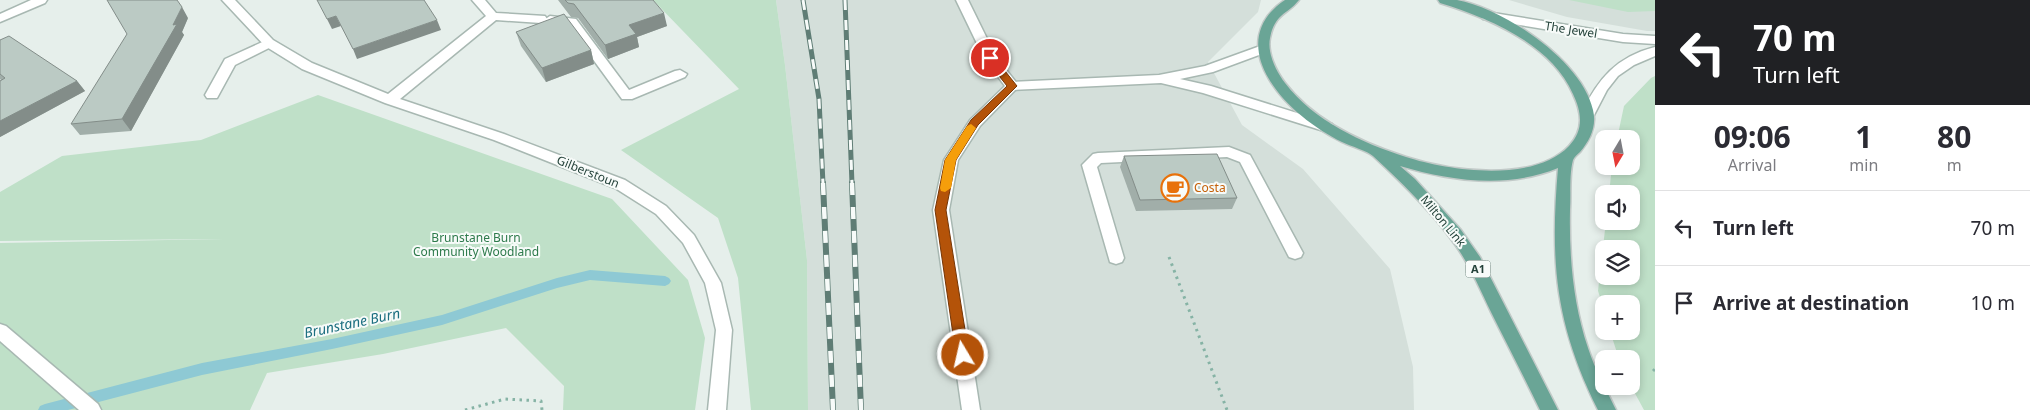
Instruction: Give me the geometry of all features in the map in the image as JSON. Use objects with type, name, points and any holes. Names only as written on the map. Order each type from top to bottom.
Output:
[{"type":"main road","points":[[1444,0],[1487,16],[1516,31],[1554,59],[1567,72],[1582,94],[1588,114]]},
{"type":"main road","points":[[1263,48],[1266,26],[1277,11],[1291,1]]},
{"type":"main road","name":"A1","points":[[1263,48],[1269,68],[1282,89],[1304,110],[1327,127],[1374,151],[1404,162],[1437,170],[1476,176],[1529,172],[1550,166],[1566,157],[1578,146],[1587,130],[1588,114]]},
{"type":"main road","name":"Milton Link","points":[[1374,151],[1410,183],[1456,234],[1474,262],[1549,410]]},
{"type":"main road","points":[[1566,157],[1561,247],[1566,296],[1573,331],[1599,396],[1607,410]]},
{"type":"street","points":[[0,18],[40,0]]},
{"type":"street","name":"Gilberstoun","points":[[228,0],[269,43],[307,66],[390,100],[498,137],[620,184],[661,210],[689,239],[713,284],[724,330],[717,410]]},
{"type":"street","points":[[478,0],[493,16]]},
{"type":"street","points":[[962,0],[990,58],[1012,86]]},
{"type":"street","points":[[390,100],[493,16],[572,22],[627,96],[680,74]]},
{"type":"street","name":"The Jewel","points":[[1487,16],[1623,38],[1655,40]]},
{"type":"street","points":[[212,95],[230,62],[269,43]]},
{"type":"street","points":[[971,410],[940,210],[951,160],[975,122],[1012,86],[1160,79],[1208,70],[1263,48]]},
{"type":"street","points":[[1588,114],[1601,87],[1613,72],[1655,50]]},
{"type":"street","points":[[1160,79],[1206,88],[1327,127]]},
{"type":"street","points":[[1116,258],[1089,165],[1098,158],[1229,152],[1245,159],[1296,253]]},
{"type":"street","points":[[0,331],[92,410]]},
{"type":"path","points":[[1169,257],[1227,410]]},
{"type":"path","points":[[465,410],[505,399],[541,402],[542,410]]},
{"type":"shaded area","points":[[776,0],[1261,0],[1258,12],[1208,62],[1242,125],[1303,169],[1390,269],[1413,367],[1414,410],[808,410],[807,260]]},
{"type":"shaded area","points":[[1509,0],[1655,0],[1655,31],[1567,17]]},
{"type":"green space","points":[[653,0],[776,0],[807,260],[808,410],[751,410],[738,278],[718,218],[621,150],[739,89]]},
{"type":"green space","points":[[1569,0],[1655,0],[1655,11],[1628,12]]},
{"type":"green space","points":[[1655,76],[1655,410],[1644,410],[1636,395],[1640,395],[1640,350],[1616,350],[1613,340],[1640,340],[1640,295],[1599,295],[1598,291],[1599,285],[1640,285],[1640,240],[1604,240],[1605,230],[1640,230],[1640,185],[1610,185],[1611,175],[1640,175],[1640,130],[1619,130],[1624,106]]},
{"type":"green space","name":"Brunstane Burn Community Woodland","points":[[318,95],[612,199],[688,280],[705,338],[695,410],[563,410],[564,386],[506,328],[383,354],[267,373],[250,410],[0,410],[0,243],[224,239],[0,241],[0,192],[62,156],[201,140]]},
{"type":"building","points":[[107,0],[177,0],[182,7],[173,25],[177,24],[122,119],[71,124],[127,34]]},
{"type":"building","points":[[317,0],[424,0],[437,20],[353,49],[336,16],[327,19]]},
{"type":"building","points":[[565,0],[653,0],[664,13],[629,25],[636,34],[605,45],[574,4],[568,3]]},
{"type":"building","points":[[564,14],[591,50],[542,68],[516,32]]},
{"type":"building","points":[[9,36],[77,81],[0,121],[0,81],[5,78],[0,74],[0,40]]},
{"type":"building","name":"Costa","points":[[1217,154],[1237,198],[1140,200],[1124,156]]},
{"type":"waterway","name":"Brunstane Burn","points":[[45,410],[202,369],[332,344],[442,320],[557,283],[590,275],[665,281]]},
{"type":"railway","points":[[803,0],[819,99],[823,184]]},
{"type":"railway","points":[[845,0],[852,184]]},
{"type":"railway","points":[[823,183],[833,410]]},
{"type":"railway","points":[[852,183],[861,410]]},
{"type":"slow traffic","points":[[945,188],[951,160],[971,128]]},
{"type":"place","name":"Costa","points":[[1175,188]]},
{"type":"route","points":[[963,355],[940,210],[951,160],[975,122],[1012,86],[990,58]]}]
